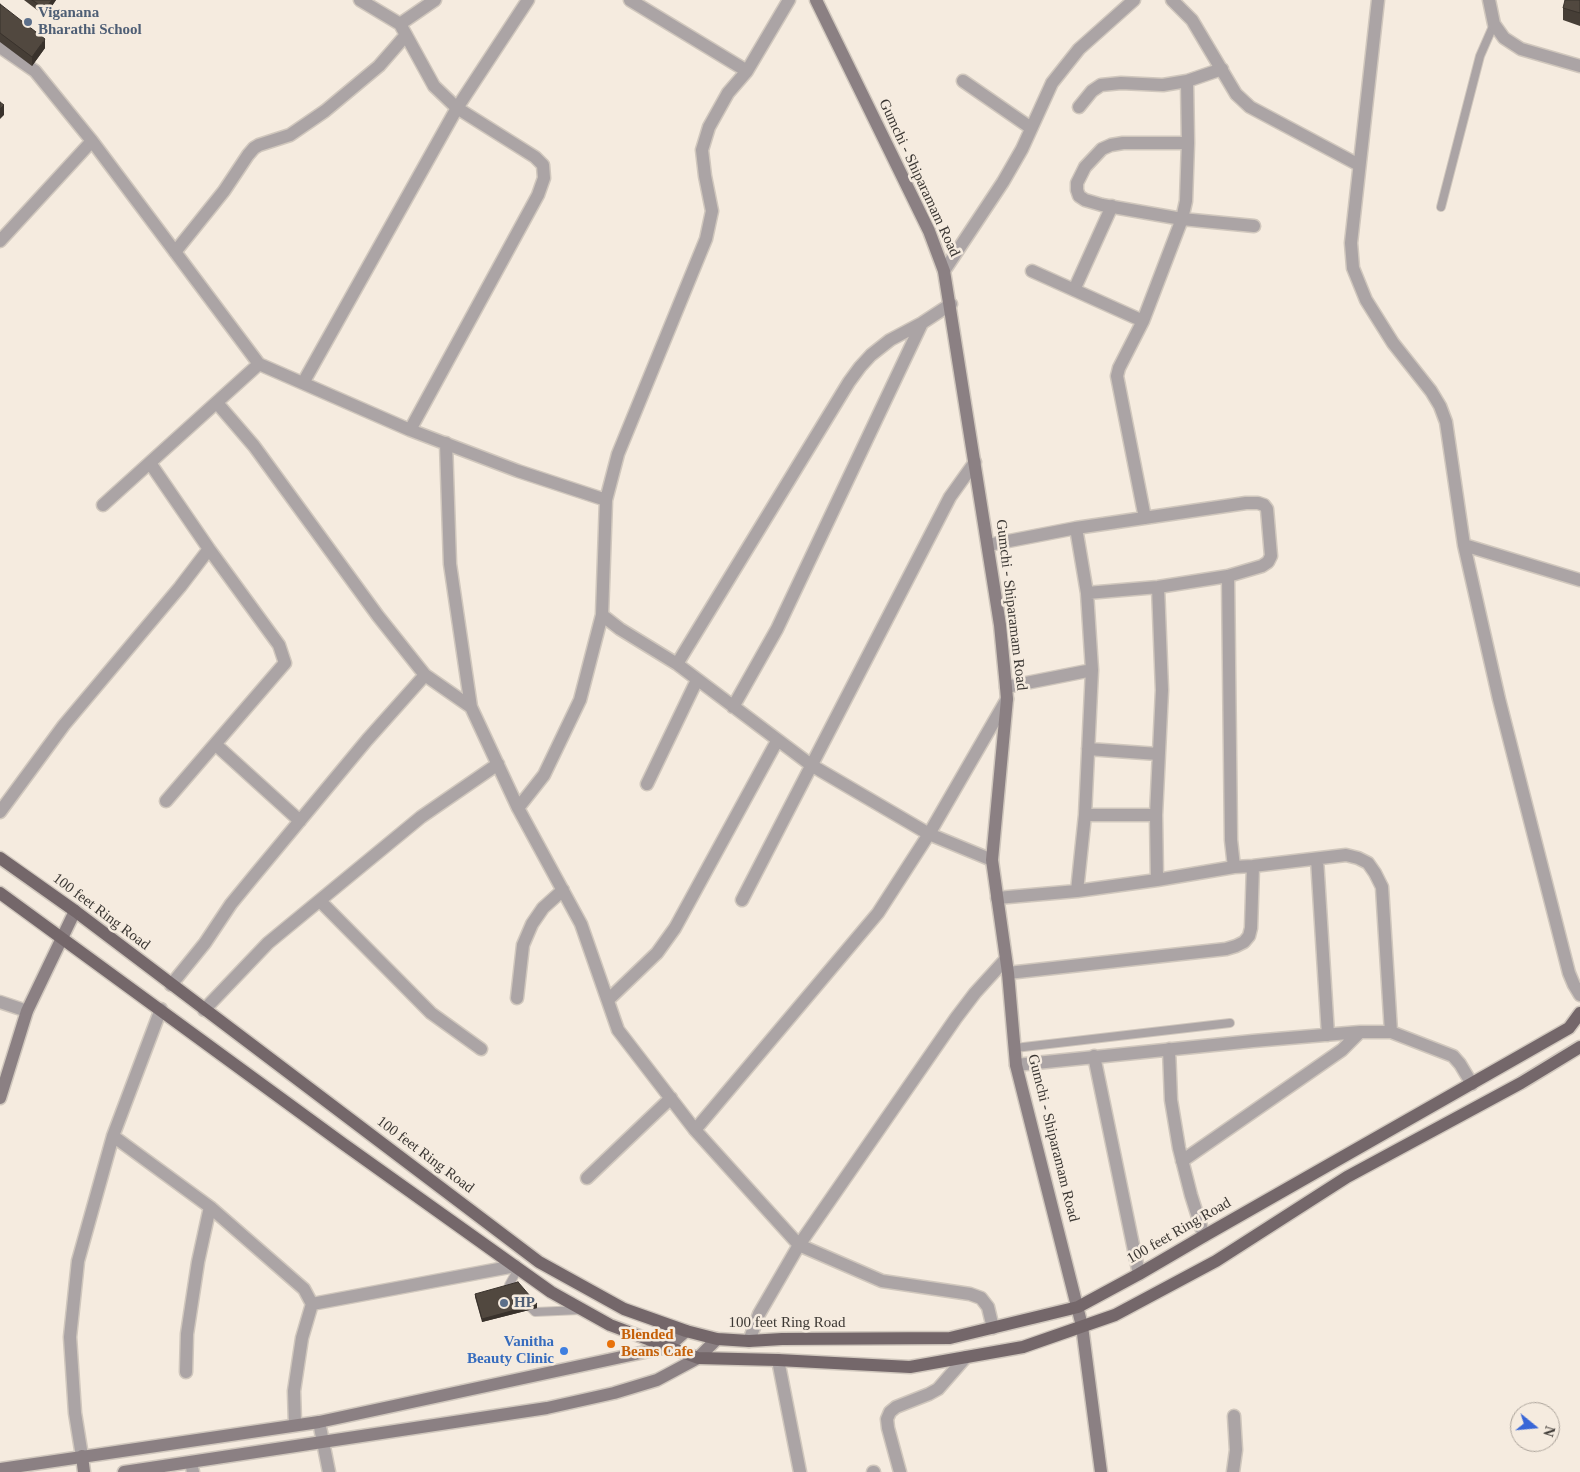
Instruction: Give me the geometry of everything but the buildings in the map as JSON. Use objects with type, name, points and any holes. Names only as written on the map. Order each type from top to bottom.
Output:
[{"type":"main road","name":"100 feet Ring Road","points":[[0,858],[75,912],[539,1262],[624,1309],[686,1332],[716,1339],[750,1341],[950,1338],[1078,1307],[1569,1028],[1580,1013]]},
{"type":"main road","points":[[0,893],[342,1143],[551,1292],[610,1325],[698,1358],[910,1367],[1023,1347],[1115,1315],[1216,1261],[1347,1177],[1521,1083],[1580,1047]]},
{"type":"street","points":[[360,0],[403,29],[434,86],[457,108],[535,157],[544,165],[544,178],[538,195],[410,430]]},
{"type":"street","points":[[175,252],[224,192],[254,148],[290,135],[325,111],[379,66],[403,29],[435,0]]},
{"type":"street","points":[[303,383],[457,108],[528,0]]},
{"type":"street","points":[[630,0],[747,70]]},
{"type":"street","points":[[518,808],[544,776],[580,700],[602,615],[606,500],[618,454],[706,239],[712,211],[702,150],[709,127],[728,93],[747,70],[789,0]]},
{"type":"street","name":"Gumchi - Shiparamam Road","points":[[816,0],[929,231],[944,271],[951,304],[1000,625],[1006,693],[992,860],[1008,974],[1016,1065],[1078,1307],[1102,1472]]},
{"type":"street","points":[[944,271],[1003,182],[1022,149],[1052,82],[1079,49],[1134,0]]},
{"type":"street","points":[[1172,0],[1192,20],[1236,94],[1250,107],[1359,166]]},
{"type":"street","points":[[1378,0],[1351,243],[1353,268],[1366,300],[1393,344],[1431,392],[1440,406],[1446,422],[1464,545],[1499,699],[1569,973],[1580,995]]},
{"type":"street","points":[[1489,0],[1494,24],[1504,38],[1521,49],[1580,66]]},
{"type":"street","points":[[0,47],[35,71],[92,141],[259,364],[410,430],[606,500]]},
{"type":"street","points":[[1079,107],[1092,90],[1108,83],[1163,85],[1187,81],[1222,69]]},
{"type":"street","points":[[963,81],[1031,128]]},
{"type":"street","points":[[1145,518],[1117,376],[1118,368],[1143,321],[1182,219],[1186,201],[1188,143],[1187,81]]},
{"type":"street","points":[[0,241],[92,141]]},
{"type":"street","points":[[1188,143],[1123,143],[1102,149],[1085,167],[1077,183],[1079,196],[1086,200],[1112,206],[1182,219],[1254,226]]},
{"type":"street","points":[[1074,290],[1112,206]]},
{"type":"street","points":[[1032,271],[1143,321]]},
{"type":"street","points":[[677,664],[860,367],[871,355],[890,340],[922,323],[951,304]]},
{"type":"street","points":[[733,707],[777,629],[922,323]]},
{"type":"street","points":[[103,505],[259,364]]},
{"type":"street","points":[[217,403],[254,446],[378,616],[425,675],[471,707]]},
{"type":"street","points":[[446,443],[450,564],[471,707],[518,808],[581,924],[618,1030],[695,1130],[799,1245],[882,1281],[970,1294],[981,1298],[988,1307],[993,1328]]},
{"type":"street","points":[[742,900],[950,497],[975,462]]},
{"type":"street","points":[[150,463],[209,549],[279,645],[285,663],[166,801]]},
{"type":"street","points":[[988,544],[1076,528],[1246,503],[1258,503],[1264,505],[1267,509],[1271,556],[1268,562],[1256,568],[1228,576],[1158,587],[1087,593]]},
{"type":"street","points":[[1076,528],[1087,593],[1092,670],[1085,815],[1077,891]]},
{"type":"street","points":[[1464,545],[1580,580]]},
{"type":"street","points":[[0,812],[64,725],[180,587],[209,549]]},
{"type":"street","points":[[1228,576],[1234,866]]},
{"type":"street","points":[[1157,880],[1156,815],[1162,690],[1158,587]]},
{"type":"street","points":[[602,615],[620,629],[677,664],[811,765],[929,834],[992,860]]},
{"type":"street","points":[[695,1130],[878,913],[929,834],[1006,693],[1092,670]]},
{"type":"street","points":[[171,985],[205,943],[231,904],[367,740],[425,675]]},
{"type":"street","points":[[646,784],[697,680]]},
{"type":"street","points":[[608,1000],[657,953],[675,928],[777,741]]},
{"type":"street","points":[[215,744],[300,821]]},
{"type":"street","points":[[1088,749],[1158,754]]},
{"type":"street","points":[[204,1010],[268,943],[421,817],[498,764]]},
{"type":"street","points":[[1085,815],[1156,815]]},
{"type":"street","points":[[997,898],[1077,891],[1157,880],[1234,866],[1252,866],[1346,855],[1358,858],[1368,863],[1382,887],[1391,1032]]},
{"type":"street","points":[[1317,859],[1328,1035]]},
{"type":"street","points":[[1008,974],[1226,949],[1236,946],[1244,942],[1249,936],[1251,928],[1252,866]]},
{"type":"street","points":[[516,998],[524,945],[532,924],[543,908],[563,890]]},
{"type":"street","points":[[320,901],[431,1013],[481,1049]]},
{"type":"street","points":[[0,1098],[27,1010],[75,912]]},
{"type":"street","points":[[750,1341],[759,1314],[799,1245],[956,1018],[975,993],[1005,960]]},
{"type":"street","points":[[0,1002],[27,1010]]},
{"type":"street","points":[[84,1472],[75,1413],[70,1337],[78,1261],[114,1136],[160,1009]]},
{"type":"street","points":[[1182,1161],[1342,1050],[1360,1032]]},
{"type":"street","points":[[1016,1065],[1094,1056],[1360,1032],[1391,1032],[1453,1056],[1472,1084]]},
{"type":"street","points":[[1169,1049],[1172,1100],[1182,1161],[1204,1236]]},
{"type":"street","points":[[1094,1056],[1139,1274]]},
{"type":"street","points":[[587,1178],[670,1098]]},
{"type":"street","points":[[114,1136],[210,1207],[304,1289],[312,1304],[302,1338],[294,1391],[295,1424]]},
{"type":"street","points":[[186,1372],[187,1334],[198,1262],[210,1207]]},
{"type":"street","points":[[312,1304],[517,1267]]},
{"type":"street","points":[[0,1469],[295,1424],[319,1422],[668,1348],[686,1332]]},
{"type":"street","points":[[124,1472],[192,1467],[324,1443],[547,1408],[614,1393],[657,1380],[698,1358],[716,1339]]},
{"type":"street","points":[[900,1472],[888,1428],[887,1419],[890,1412],[896,1407],[930,1394],[938,1388],[966,1357]]},
{"type":"street","points":[[778,1360],[800,1472]]},
{"type":"street","points":[[1233,1472],[1236,1450],[1234,1416]]},
{"type":"street","points":[[319,1422],[329,1472]]},
{"type":"lane","points":[[1441,207],[1480,56],[1494,24]]},
{"type":"lane","points":[[1015,1048],[1230,1024]]},
{"type":"lane","points":[[517,1267],[509,1285],[535,1312],[582,1310]]},
{"type":"place","name":"Viganana Bharathi School","points":[[28,22]]},
{"type":"place","name":"HP","points":[[504,1303]]},
{"type":"place","name":"Blended Beans Cafe","points":[[611,1344]]},
{"type":"place","name":"Vanitha Beauty Clinic","points":[[564,1351]]}]
